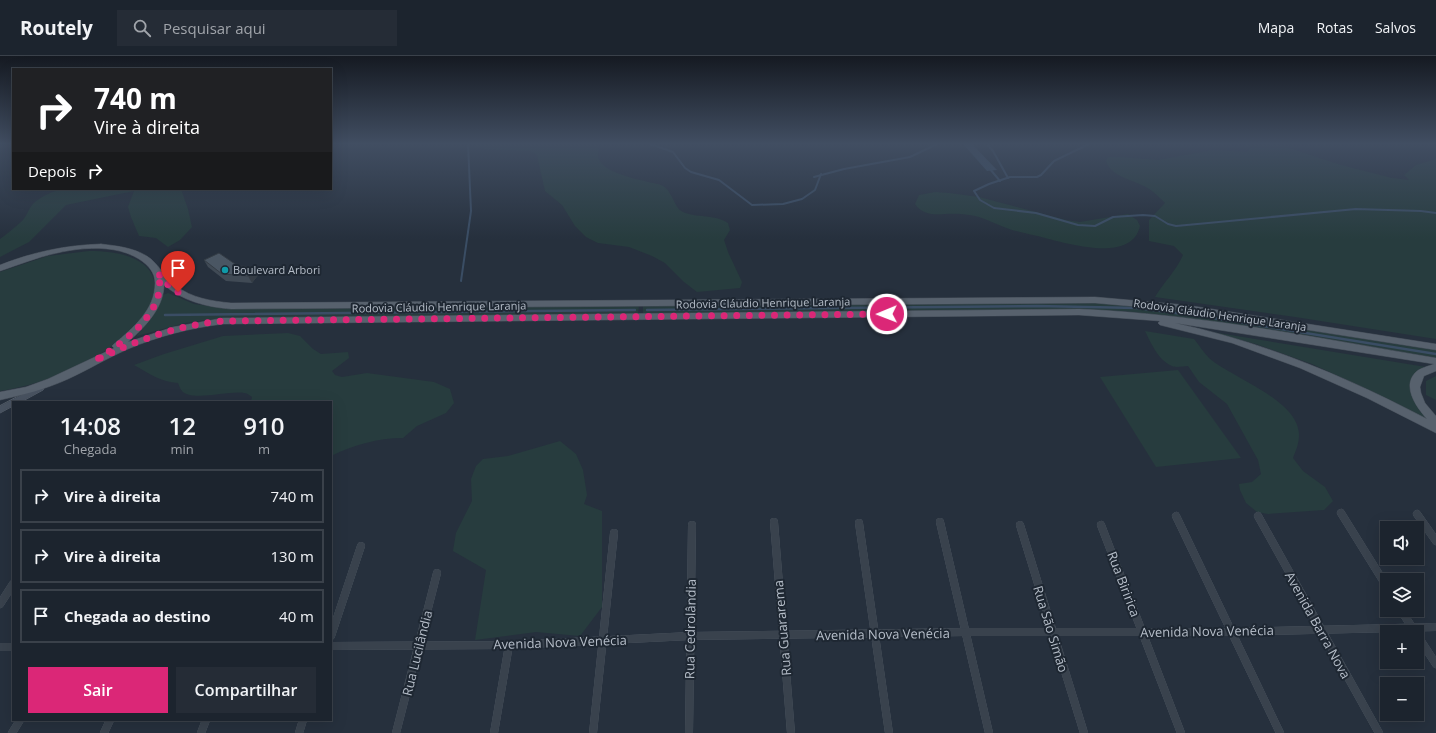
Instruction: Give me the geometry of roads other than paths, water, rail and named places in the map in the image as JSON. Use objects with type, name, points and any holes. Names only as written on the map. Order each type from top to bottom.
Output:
[{"type":"main road","name":"Rodovia Cláudio Henrique Laranja","points":[[0,268],[24,259],[59,250],[102,247],[120,249],[135,253],[152,264],[172,288],[185,296],[206,303],[231,306],[1095,300],[1186,308],[1436,347]]},
{"type":"main road","points":[[15,401],[94,361],[125,340],[146,318],[158,297],[160,284],[158,273]]},
{"type":"main road","name":"Rodovia Cláudio Henrique Laranja","points":[[94,361],[128,345],[162,332],[200,324],[229,321],[1057,312],[1122,314],[1190,321],[1436,361]]},
{"type":"main road","points":[[1057,312],[1113,316],[1151,321],[1190,329],[1237,342],[1292,360],[1334,378],[1378,398],[1436,429]]},
{"type":"main road","points":[[1436,367],[1420,374],[1415,387],[1421,405],[1436,422]]},
{"type":"main road","points":[[0,396],[30,389],[57,379]]},
{"type":"main road","points":[[0,410],[12,403]]},
{"type":"street","points":[[1341,513],[1380,576]]},
{"type":"street","points":[[1417,514],[1436,541]]},
{"type":"street","points":[[1176,516],[1230,632],[1280,733]]},
{"type":"street","name":"Avenida Barra Nova","points":[[1258,516],[1379,733]]},
{"type":"street","name":"Rua Guararema","points":[[774,522],[791,733]]},
{"type":"street","points":[[940,522],[989,733]]},
{"type":"street","points":[[859,523],[889,733]]},
{"type":"street","name":"Rua Cedrolândia","points":[[689,733],[692,525]]},
{"type":"street","name":"Rua São Simão","points":[[1020,525],[1084,733]]},
{"type":"street","name":"Rua Biririca","points":[[1101,525],[1181,733]]},
{"type":"street","points":[[592,733],[614,533]]},
{"type":"street","points":[[332,633],[361,546]]},
{"type":"street","name":"Rua Lucilândia","points":[[396,733],[437,573]]},
{"type":"street","points":[[0,604],[12,586]]},
{"type":"street","name":"Avenida Nova Venécia","points":[[1424,629],[1436,627]]},
{"type":"street","name":"Avenida Nova Venécia","points":[[332,646],[509,645],[690,636],[966,632],[1142,633],[1320,629],[1380,630]]},
{"type":"street","points":[[494,733],[509,645]]},
{"type":"street","points":[[1424,646],[1436,664]]},
{"type":"street","points":[[0,647],[12,647]]},
{"type":"street","points":[[12,733],[19,721]]},
{"type":"street","points":[[104,733],[110,721]]},
{"type":"street","points":[[201,733],[206,721]]},
{"type":"street","points":[[299,733],[303,721]]},
{"type":"waterway","points":[[461,281],[471,211],[469,176]]},
{"type":"waterway","points":[[704,176],[719,180],[752,205],[783,204],[802,199],[815,190],[820,176]]},
{"type":"waterway","points":[[814,177],[819,176]]},
{"type":"waterway","points":[[995,176],[1000,180]]},
{"type":"waterway","points":[[1008,178],[1037,177],[1040,176]]},
{"type":"waterway","points":[[1000,180],[1008,178]]},
{"type":"waterway","points":[[1000,180],[974,191],[980,200],[994,208],[1036,213],[1078,225],[1095,226],[1113,217],[1143,215],[1155,216],[1168,224],[1176,226],[1356,209],[1421,211],[1436,213]]},
{"type":"waterway","points":[[647,310],[1037,306],[1137,308],[1207,317],[1436,354]]},
{"type":"waterway","points":[[165,315],[635,310]]},
{"type":"place","name":"Boulevard Arbori","points":[[225,270]]}]
